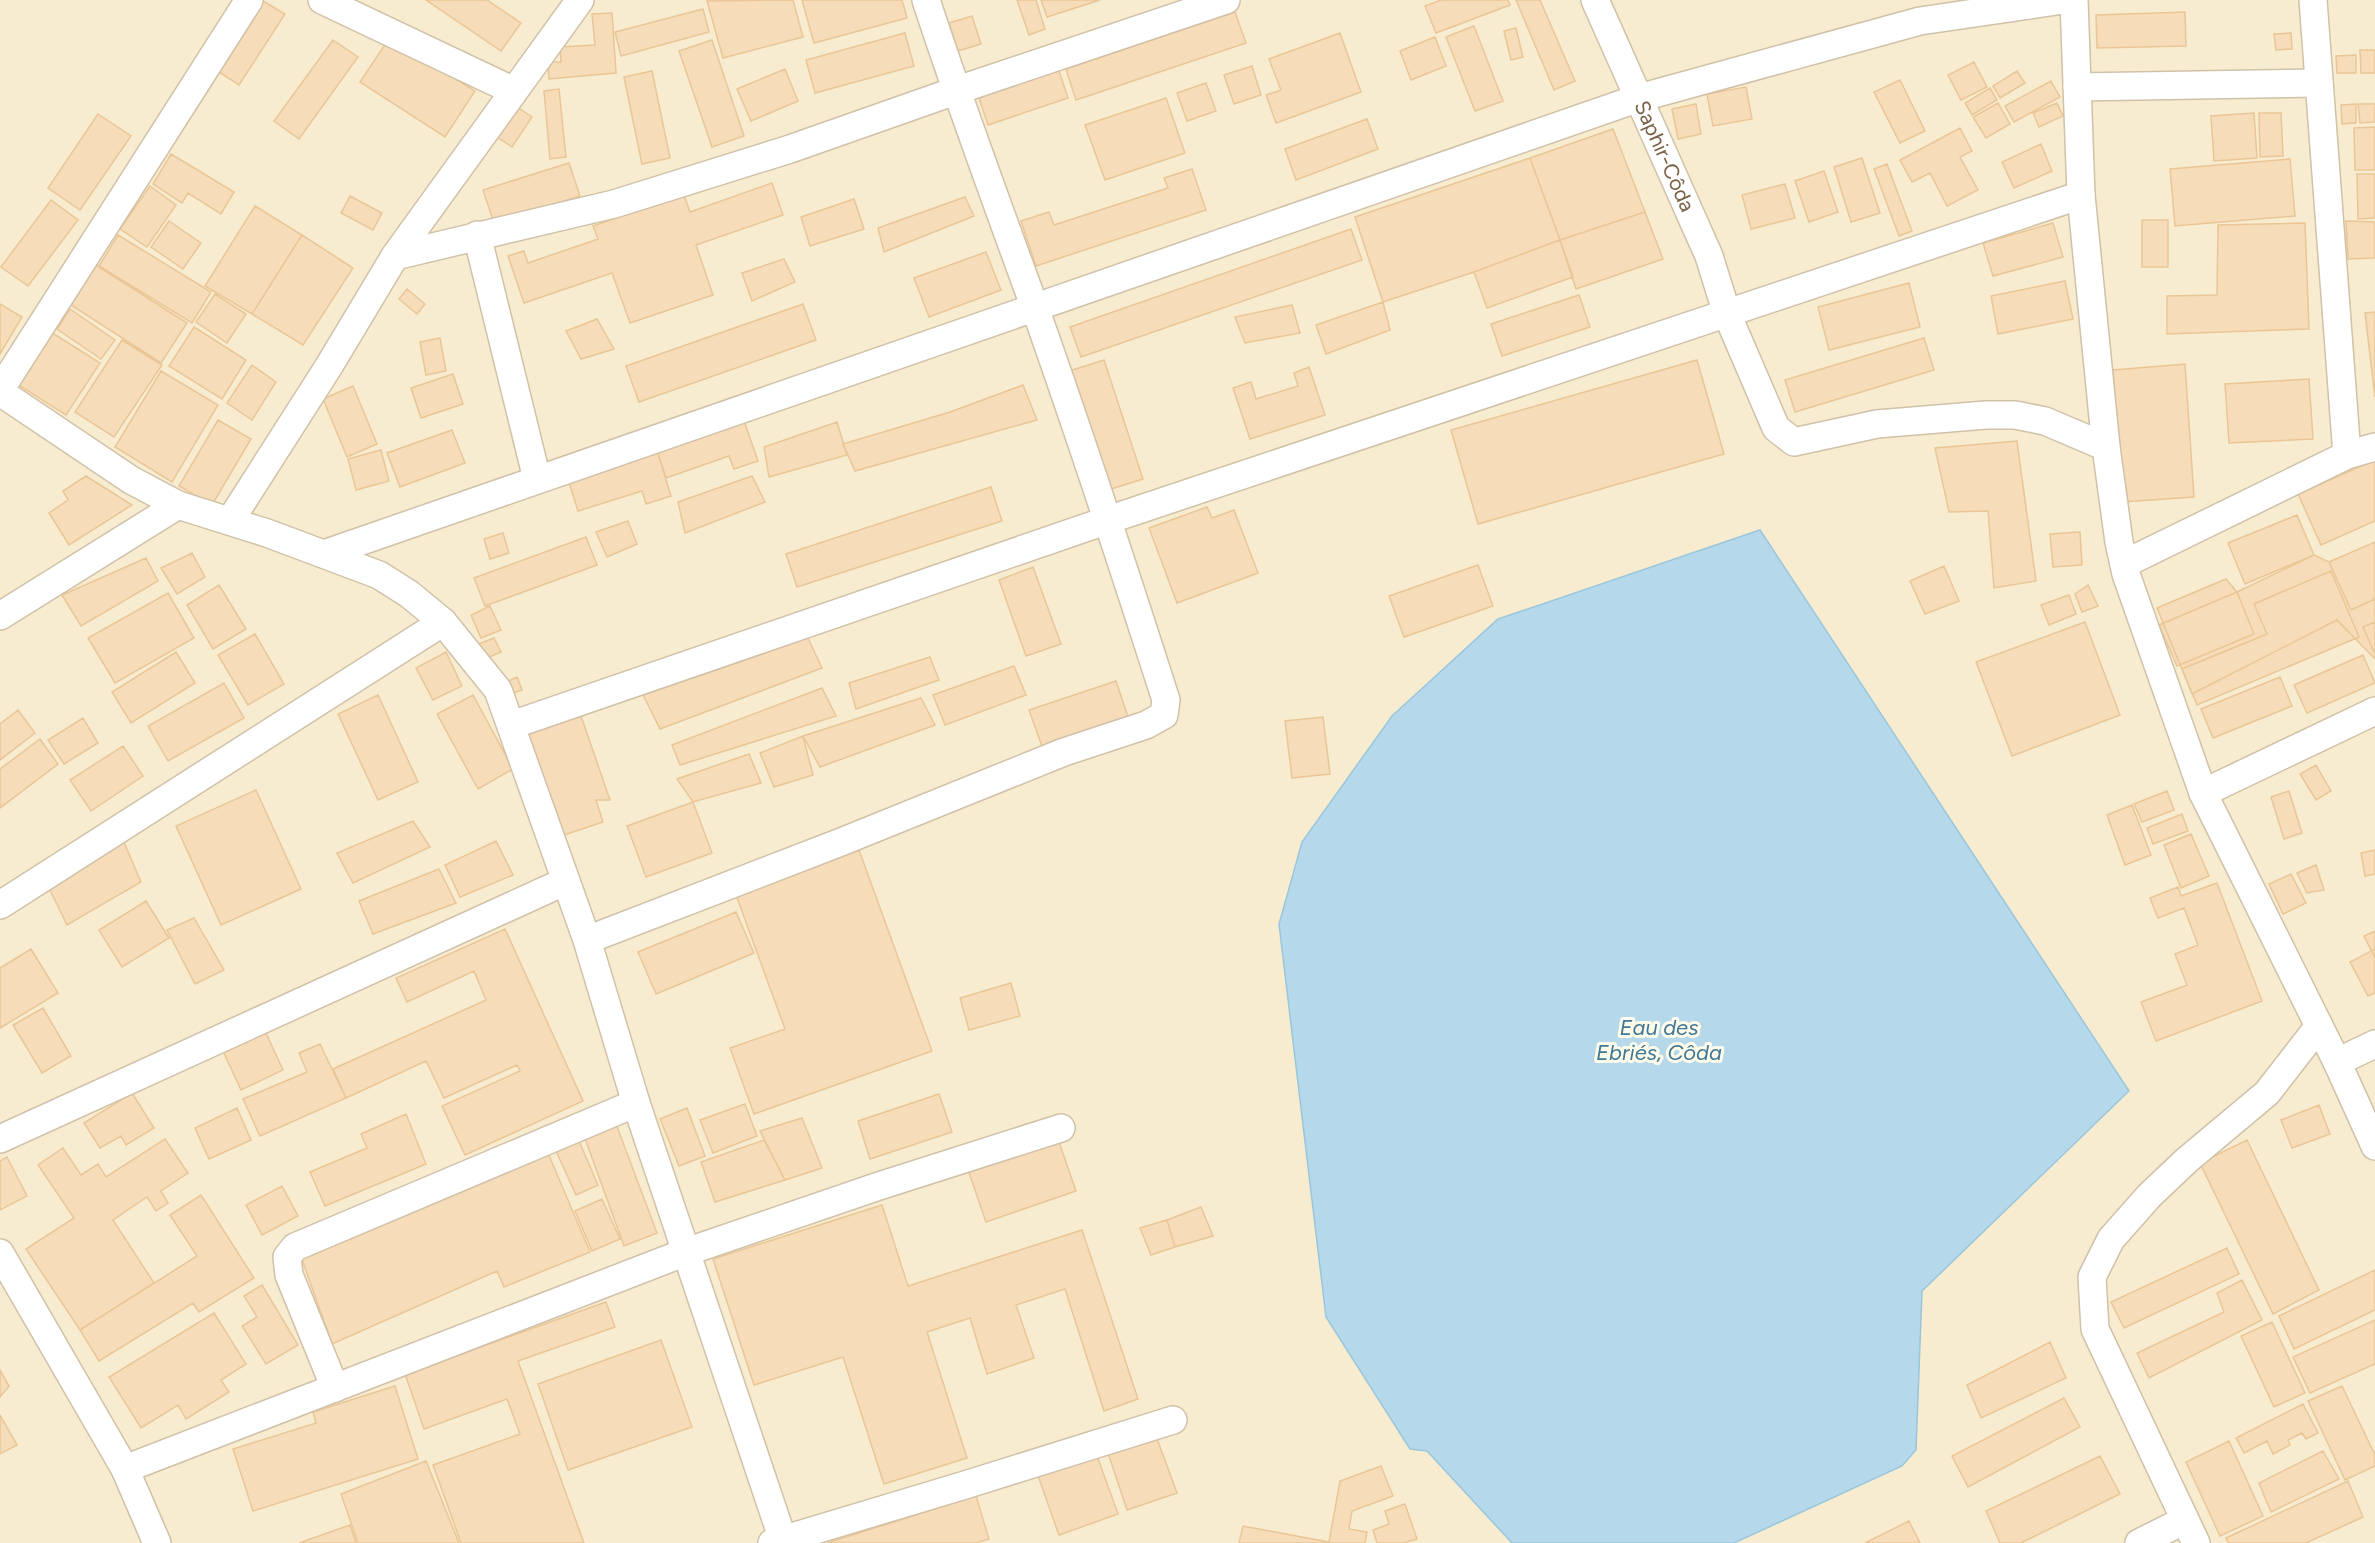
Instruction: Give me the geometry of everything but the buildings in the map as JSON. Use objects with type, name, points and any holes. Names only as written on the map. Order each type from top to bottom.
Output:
[{"type":"street","points":[[249,0],[0,391],[131,480],[178,505],[230,521],[379,575],[409,594],[443,622],[498,690],[587,940],[636,1103],[779,1542],[1173,1420]]},
{"type":"street","points":[[322,0],[514,91]]},
{"type":"street","points":[[230,521],[329,366],[394,256],[580,0]]},
{"type":"street","points":[[587,940],[1065,752],[1146,725],[1164,715],[1166,700],[1108,520],[926,0]]},
{"type":"street","points":[[394,256],[614,204],[790,149],[1226,0]]},
{"type":"street","name":"Saphir-Côda","points":[[1595,0],[1709,256],[1727,314],[1776,428],[1794,442],[1877,424],[1986,415],[2015,415],[2045,421],[2106,447]]},
{"type":"street","points":[[324,554],[1639,98],[1920,21],[2063,0]]},
{"type":"street","points":[[2074,0],[2081,195],[2106,447],[2124,564],[2140,618],[2203,793],[2337,1062],[2375,1146]]},
{"type":"street","points":[[2313,0],[2347,455]]},
{"type":"street","points":[[2077,87],[2319,83]]},
{"type":"street","points":[[512,725],[1108,520],[2081,195]]},
{"type":"street","points":[[477,235],[537,479]]},
{"type":"street","points":[[2124,564],[2347,455],[2375,447]]},
{"type":"street","points":[[0,616],[178,505]]},
{"type":"street","points":[[0,905],[443,622]]},
{"type":"street","points":[[2203,793],[2375,711]]},
{"type":"street","points":[[0,1139],[566,881]]},
{"type":"street","points":[[2139,1543],[2191,1531],[2095,1329],[2091,1277],[2111,1239],[2149,1196],[2187,1160],[2267,1093],[2319,1026]]},
{"type":"street","points":[[2337,1062],[2375,1044]]},
{"type":"street","points":[[335,1388],[289,1275],[287,1257],[295,1246],[636,1103]]},
{"type":"street","points":[[125,1469],[686,1252],[891,1182],[1061,1128]]},
{"type":"street","points":[[0,1252],[125,1469],[157,1543]]},
{"type":"shaded area","points":[[0,0],[2375,0],[2375,1543],[0,1543]]},
{"type":"water","name":"Eau des Ebriés, Côda","points":[[1760,530],[2129,1091],[1922,1291],[1916,1450],[1902,1466],[1734,1543],[1512,1543],[1427,1451],[1410,1449],[1326,1317],[1279,924],[1302,842],[1392,716],[1498,619]]}]
